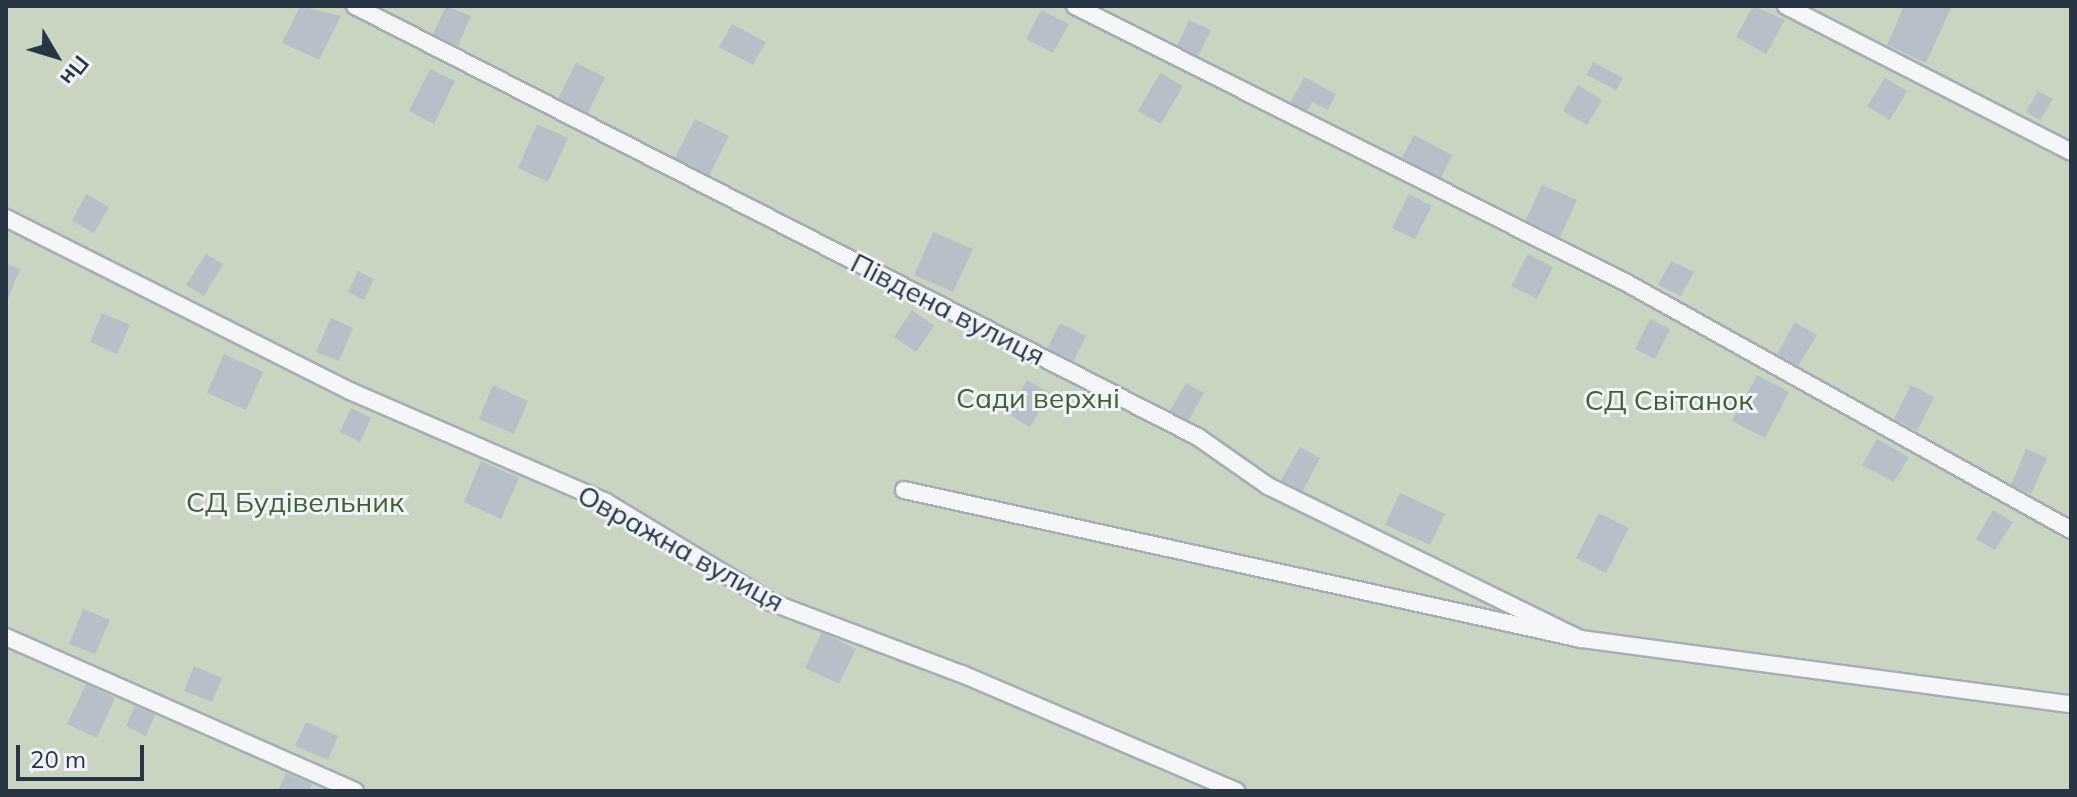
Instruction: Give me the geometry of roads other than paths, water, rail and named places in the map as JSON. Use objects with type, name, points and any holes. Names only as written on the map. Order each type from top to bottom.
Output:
[{"type":"lane","name":"Південа вулиця","points":[[355,6],[1198,437],[1268,486],[1581,639]]},
{"type":"lane","points":[[1075,6],[1625,282],[2071,530]]},
{"type":"lane","points":[[1786,6],[2071,152]]},
{"type":"lane","name":"Овражна вулиця","points":[[6,218],[350,391],[606,502],[771,602],[962,674],[1236,791]]},
{"type":"lane","points":[[904,490],[1581,639],[2071,704]]},
{"type":"lane","points":[[6,637],[355,791]]},
{"type":"park label","name":"Сади верхні","points":[[1038,398]]},
{"type":"park label","name":"СД Світанок","points":[[1669,400]]},
{"type":"park label","name":"СД Будівельник","points":[[295,502]]}]
